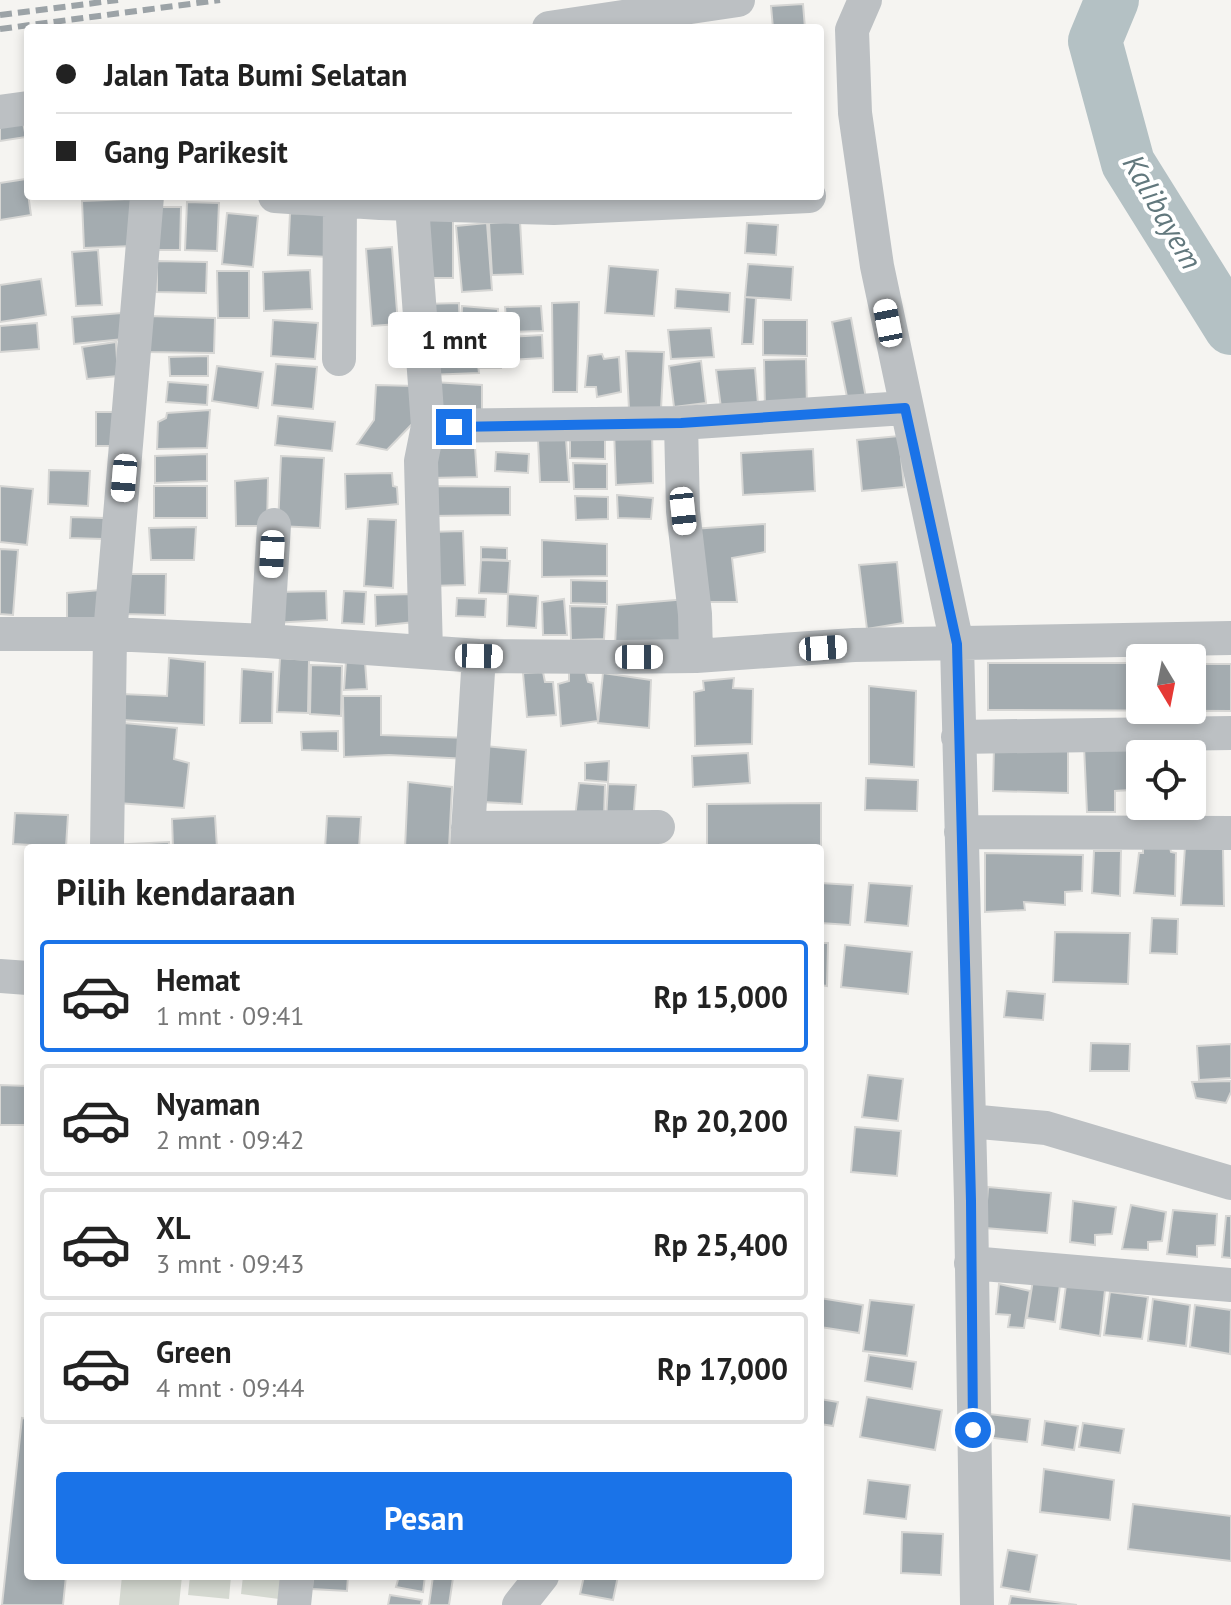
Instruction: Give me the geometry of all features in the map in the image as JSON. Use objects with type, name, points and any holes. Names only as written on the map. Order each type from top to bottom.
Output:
[{"type":"street","points":[[576,24],[738,0]]},
{"type":"street","points":[[865,0],[852,30],[855,113],[866,193],[905,408],[957,644],[977,1605]]},
{"type":"street","points":[[0,112],[24,109]]},
{"type":"street","points":[[824,195],[866,193]]},
{"type":"street","points":[[107,844],[110,634],[147,200]]},
{"type":"street","points":[[327,200],[554,208],[724,200]]},
{"type":"street","points":[[339,359],[340,201]]},
{"type":"street","points":[[412,205],[428,426],[421,461],[426,652]]},
{"type":"street","points":[[428,426],[681,423],[905,408]]},
{"type":"street","points":[[681,423],[683,511],[695,614],[696,656]]},
{"type":"street","points":[[267,641],[274,525]]},
{"type":"street","points":[[0,634],[110,634],[267,641],[479,656],[696,656],[854,645],[1231,638]]},
{"type":"street","points":[[479,656],[468,838],[658,827]]},
{"type":"street","points":[[958,737],[1231,733]]},
{"type":"street","points":[[961,832],[1231,833]]},
{"type":"street","points":[[0,976],[24,978]]},
{"type":"street","points":[[969,1121],[1046,1128],[1231,1183]]},
{"type":"street","points":[[971,1263],[1231,1285]]},
{"type":"street","points":[[294,1605],[297,1580]]},
{"type":"street","points":[[519,1605],[539,1580]]},
{"type":"shaded area","points":[[122,1580],[182,1580],[179,1605],[119,1605]]},
{"type":"shaded area","points":[[190,1580],[231,1580],[229,1599],[188,1595]]},
{"type":"shaded area","points":[[243,1580],[290,1580],[287,1600],[241,1594]]},
{"type":"building","points":[[803,4],[805,24],[773,24],[771,6]]},
{"type":"building","points":[[21,113],[24,137],[0,141],[0,116]]},
{"type":"building","points":[[24,179],[24,200],[29,200],[31,215],[0,220],[0,183]]},
{"type":"building","points":[[131,200],[133,246],[84,248],[82,201]]},
{"type":"building","points":[[187,202],[219,203],[217,251],[185,250]]},
{"type":"building","points":[[151,207],[181,207],[180,250],[151,250]]},
{"type":"building","points":[[227,213],[258,216],[253,267],[222,264]]},
{"type":"building","points":[[290,213],[331,214],[329,257],[288,255]]},
{"type":"building","points":[[418,213],[453,213],[453,278],[419,278]]},
{"type":"building","points":[[520,221],[523,274],[492,275],[489,223]]},
{"type":"building","points":[[487,223],[492,290],[462,292],[456,226]]},
{"type":"building","points":[[747,223],[778,225],[776,255],[745,253]]},
{"type":"building","points":[[392,247],[398,324],[372,326],[366,249]]},
{"type":"building","points":[[98,250],[102,305],[76,306],[72,252]]},
{"type":"building","points":[[157,261],[207,262],[206,293],[157,292]]},
{"type":"building","points":[[748,264],[793,267],[791,300],[745,297]]},
{"type":"building","points":[[609,266],[658,270],[654,316],[605,313]]},
{"type":"building","points":[[310,270],[312,309],[264,311],[263,272]]},
{"type":"building","points":[[217,271],[249,271],[249,318],[218,318]]},
{"type":"building","points":[[41,279],[46,315],[0,322],[0,285]]},
{"type":"building","points":[[676,289],[730,293],[729,312],[675,308]]},
{"type":"building","points":[[745,297],[756,298],[753,344],[742,344]]},
{"type":"building","points":[[579,302],[577,392],[553,392],[552,303]]},
{"type":"building","points":[[459,303],[460,331],[423,333],[422,304]]},
{"type":"building","points":[[462,306],[498,309],[497,335],[461,332]]},
{"type":"building","points":[[541,306],[543,331],[507,332],[505,307]]},
{"type":"building","points":[[122,313],[124,339],[74,344],[72,317]]},
{"type":"building","points":[[148,316],[215,318],[214,353],[147,352]]},
{"type":"building","points":[[851,318],[866,398],[848,402],[832,322]]},
{"type":"building","points":[[273,320],[318,323],[315,359],[271,356]]},
{"type":"building","points":[[763,320],[807,320],[807,356],[763,355]]},
{"type":"building","points":[[37,323],[39,349],[0,352],[0,326]]},
{"type":"building","points":[[711,328],[714,357],[671,359],[668,330]]},
{"type":"building","points":[[542,335],[543,358],[509,360],[508,337]]},
{"type":"building","points":[[475,338],[479,373],[427,375],[426,344]]},
{"type":"building","points":[[479,341],[500,341],[501,368],[480,368]]},
{"type":"building","points":[[116,342],[118,376],[87,379],[82,347]]},
{"type":"building","points":[[626,351],[664,352],[661,409],[629,409]]},
{"type":"building","points":[[602,354],[604,359],[619,357],[621,392],[597,397],[596,387],[585,387],[588,356]]},
{"type":"building","points":[[208,356],[208,376],[170,376],[169,357]]},
{"type":"building","points":[[806,359],[807,408],[765,409],[764,360]]},
{"type":"building","points":[[701,361],[706,403],[674,407],[669,366]]},
{"type":"building","points":[[276,364],[317,367],[313,409],[272,405]]},
{"type":"building","points":[[217,366],[263,372],[258,408],[212,401]]},
{"type":"building","points":[[755,368],[758,404],[721,408],[716,370]]},
{"type":"building","points":[[168,382],[208,385],[207,405],[166,402]]},
{"type":"building","points":[[433,382],[482,385],[482,416],[432,415]]},
{"type":"building","points":[[376,385],[415,386],[414,422],[387,450],[357,444],[374,420]]},
{"type":"building","points":[[210,410],[207,448],[157,449],[158,422],[166,418],[167,413]]},
{"type":"building","points":[[96,412],[124,412],[125,446],[96,446]]},
{"type":"building","points":[[278,416],[335,422],[332,451],[275,445]]},
{"type":"building","points":[[652,429],[653,483],[616,485],[614,430]]},
{"type":"building","points":[[570,431],[605,432],[605,459],[570,458]]},
{"type":"building","points":[[899,436],[904,487],[862,491],[857,440]]},
{"type":"building","points":[[566,439],[569,482],[540,482],[538,440]]},
{"type":"building","points":[[431,443],[475,447],[477,477],[431,478]]},
{"type":"building","points":[[813,449],[815,491],[743,495],[741,453]]},
{"type":"building","points":[[496,452],[529,454],[528,473],[495,471]]},
{"type":"building","points":[[207,454],[207,481],[155,483],[155,456]]},
{"type":"building","points":[[281,456],[324,458],[320,528],[278,526]]},
{"type":"building","points":[[573,463],[607,464],[607,489],[574,489]]},
{"type":"building","points":[[49,470],[90,471],[88,506],[48,504]]},
{"type":"building","points":[[392,473],[398,504],[346,509],[345,474]]},
{"type":"building","points":[[268,478],[267,526],[236,526],[235,481]]},
{"type":"building","points":[[0,486],[33,489],[27,545],[0,542]]},
{"type":"building","points":[[154,486],[207,486],[207,518],[154,518]]},
{"type":"building","points":[[431,486],[510,487],[510,515],[431,516]]},
{"type":"building","points":[[617,495],[653,498],[651,519],[618,518]]},
{"type":"building","points":[[575,496],[608,497],[608,519],[576,520]]},
{"type":"building","points":[[71,517],[104,518],[103,539],[70,538]]},
{"type":"building","points":[[368,519],[396,520],[393,588],[364,586]]},
{"type":"building","points":[[765,524],[765,552],[732,558],[737,602],[697,602],[692,529]]},
{"type":"building","points":[[196,527],[194,560],[151,560],[149,528]]},
{"type":"building","points":[[463,531],[465,585],[430,586],[428,532]]},
{"type":"building","points":[[542,540],[607,544],[607,576],[542,577]]},
{"type":"building","points":[[481,547],[507,548],[507,560],[481,559]]},
{"type":"building","points":[[0,549],[18,550],[13,615],[0,614]]},
{"type":"building","points":[[481,560],[510,561],[508,594],[479,593]]},
{"type":"building","points":[[897,562],[903,623],[867,629],[859,565]]},
{"type":"building","points":[[127,574],[166,574],[165,615],[124,614]]},
{"type":"building","points":[[571,580],[607,581],[607,604],[571,603]]},
{"type":"building","points":[[100,590],[100,620],[67,622],[67,593]]},
{"type":"building","points":[[326,591],[327,620],[271,623],[274,592]]},
{"type":"building","points":[[344,591],[366,592],[364,624],[342,623]]},
{"type":"building","points":[[413,594],[415,622],[376,626],[375,595]]},
{"type":"building","points":[[508,594],[538,596],[536,628],[507,626]]},
{"type":"building","points":[[457,598],[486,599],[485,617],[456,616]]},
{"type":"building","points":[[564,599],[567,635],[543,635],[542,602]]},
{"type":"building","points":[[687,599],[688,646],[615,646],[617,605]]},
{"type":"building","points":[[570,606],[606,607],[604,639],[571,640]]},
{"type":"building","points":[[169,658],[205,662],[204,725],[122,720],[122,694],[167,696]]},
{"type":"building","points":[[280,658],[309,660],[308,713],[277,712]]},
{"type":"building","points":[[346,661],[365,662],[367,689],[344,690]]},
{"type":"building","points":[[988,663],[1126,663],[1126,711],[988,710]]},
{"type":"building","points":[[1206,664],[1231,664],[1231,711],[1206,711]]},
{"type":"building","points":[[311,665],[342,666],[341,716],[310,714]]},
{"type":"building","points":[[242,669],[273,672],[272,723],[240,723]]},
{"type":"building","points":[[585,670],[588,682],[593,683],[598,721],[561,726],[558,684],[569,681],[569,672]]},
{"type":"building","points":[[543,672],[545,682],[553,682],[556,715],[527,717],[523,673]]},
{"type":"building","points":[[603,673],[651,680],[649,728],[598,723]]},
{"type":"building","points":[[734,678],[733,688],[753,689],[752,744],[695,746],[694,692],[704,690],[703,681]]},
{"type":"building","points":[[869,686],[916,691],[914,767],[869,764]]},
{"type":"building","points":[[343,696],[381,696],[381,735],[469,738],[469,759],[389,755],[344,757]]},
{"type":"building","points":[[124,723],[177,728],[174,759],[189,763],[184,808],[118,803]]},
{"type":"building","points":[[338,731],[338,751],[302,750],[301,732]]},
{"type":"building","points":[[485,746],[526,750],[522,804],[482,802]]},
{"type":"building","points":[[994,746],[1068,747],[1068,793],[993,791]]},
{"type":"building","points":[[1084,746],[1126,746],[1126,790],[1115,791],[1115,812],[1087,812]]},
{"type":"building","points":[[748,753],[750,783],[693,787],[692,756]]},
{"type":"building","points":[[609,761],[608,782],[585,780],[585,763]]},
{"type":"building","points":[[866,778],[918,780],[917,811],[865,810]]},
{"type":"building","points":[[408,782],[452,787],[449,844],[405,844]]},
{"type":"building","points":[[579,783],[605,785],[604,818],[575,818]]},
{"type":"building","points":[[608,784],[636,785],[633,823],[606,821]]},
{"type":"building","points":[[821,803],[821,844],[707,844],[707,804]]},
{"type":"building","points":[[15,813],[68,815],[66,844],[13,844]]},
{"type":"building","points":[[215,816],[217,844],[173,844],[172,819]]},
{"type":"building","points":[[327,816],[361,817],[359,844],[325,844]]},
{"type":"building","points":[[1143,841],[1169,843],[1171,852],[1176,853],[1175,896],[1134,893]]},
{"type":"building","points":[[1185,847],[1223,849],[1224,906],[1181,905]]},
{"type":"building","points":[[1094,851],[1121,851],[1120,896],[1092,893]]},
{"type":"building","points":[[985,853],[1083,855],[1082,891],[1065,892],[1065,905],[1024,902],[1025,910],[985,912]]},
{"type":"building","points":[[824,883],[853,885],[850,925],[824,923]]},
{"type":"building","points":[[869,883],[912,886],[908,926],[865,922]]},
{"type":"building","points":[[1152,918],[1178,919],[1177,954],[1150,953]]},
{"type":"building","points":[[1055,932],[1130,933],[1128,984],[1053,982]]},
{"type":"building","points":[[824,943],[828,943],[827,986],[824,986]]},
{"type":"building","points":[[845,945],[912,952],[908,994],[841,987]]},
{"type":"building","points":[[1007,991],[1045,994],[1043,1020],[1004,1017]]},
{"type":"building","points":[[1091,1043],[1130,1044],[1129,1071],[1090,1071]]},
{"type":"building","points":[[1231,1044],[1231,1078],[1199,1080],[1197,1046]]},
{"type":"building","points":[[868,1075],[903,1079],[898,1121],[862,1117]]},
{"type":"building","points":[[1231,1081],[1231,1092],[1226,1103],[1196,1098],[1192,1082]]},
{"type":"building","points":[[0,1085],[24,1086],[24,1125],[0,1125]]},
{"type":"building","points":[[855,1127],[901,1131],[897,1176],[851,1172]]},
{"type":"building","points":[[988,1187],[1051,1193],[1047,1233],[985,1228]]},
{"type":"building","points":[[1073,1201],[1116,1207],[1112,1234],[1095,1235],[1095,1245],[1070,1242]]},
{"type":"building","points":[[1131,1205],[1166,1212],[1162,1241],[1148,1242],[1148,1250],[1122,1249]]},
{"type":"building","points":[[1173,1210],[1217,1214],[1215,1245],[1197,1246],[1197,1257],[1167,1254]]},
{"type":"building","points":[[1226,1216],[1231,1216],[1231,1258],[1222,1257]]},
{"type":"building","points":[[1033,1280],[1060,1285],[1055,1322],[1027,1318]]},
{"type":"building","points":[[999,1284],[1030,1291],[1024,1328],[1008,1327],[1010,1315],[996,1314]]},
{"type":"building","points":[[1066,1285],[1105,1290],[1100,1336],[1060,1329]]},
{"type":"building","points":[[1110,1292],[1148,1297],[1142,1339],[1104,1335]]},
{"type":"building","points":[[824,1299],[863,1305],[859,1333],[824,1328]]},
{"type":"building","points":[[1153,1299],[1190,1305],[1186,1346],[1148,1341]]},
{"type":"building","points":[[870,1300],[914,1305],[907,1356],[863,1351]]},
{"type":"building","points":[[1195,1305],[1231,1310],[1230,1354],[1190,1347]]},
{"type":"building","points":[[869,1355],[916,1362],[912,1389],[865,1381]]},
{"type":"building","points":[[867,1397],[942,1410],[935,1450],[860,1437]]},
{"type":"building","points":[[824,1400],[838,1402],[833,1426],[824,1425]]},
{"type":"building","points":[[981,1413],[1030,1419],[1027,1442],[978,1436]]},
{"type":"building","points":[[22,1418],[24,1580],[66,1580],[63,1605],[2,1605]]},
{"type":"building","points":[[1045,1421],[1078,1426],[1074,1450],[1042,1445]]},
{"type":"building","points":[[1083,1423],[1124,1429],[1120,1453],[1079,1447]]},
{"type":"building","points":[[1044,1469],[1114,1480],[1110,1520],[1040,1512]]},
{"type":"building","points":[[868,1480],[910,1485],[906,1519],[864,1514]]},
{"type":"building","points":[[1133,1504],[1231,1516],[1231,1561],[1128,1549]]},
{"type":"building","points":[[902,1532],[943,1534],[941,1575],[901,1573]]},
{"type":"building","points":[[1008,1550],[1037,1555],[1030,1592],[1001,1587]]},
{"type":"building","points":[[313,1580],[348,1580],[347,1591],[312,1589]]},
{"type":"building","points":[[398,1580],[424,1580],[423,1592],[396,1587]]},
{"type":"building","points":[[432,1580],[453,1580],[449,1605],[429,1605]]},
{"type":"building","points":[[583,1580],[617,1580],[613,1600],[580,1594]]},
{"type":"building","points":[[390,1595],[422,1600],[421,1605],[388,1605]]},
{"type":"building","points":[[1011,1596],[1077,1605],[1009,1605]]},
{"type":"waterway","name":"Kalibayem","points":[[1112,0],[1095,41],[1128,163],[1231,328]]},
{"type":"railway","points":[[0,15],[118,0]]},
{"type":"railway","points":[[38,24],[220,0]]},
{"type":"railway","points":[[0,29],[24,26]]},
{"type":"route","points":[[454,427],[681,423],[905,408],[957,644],[971,1201],[973,1430]]}]
